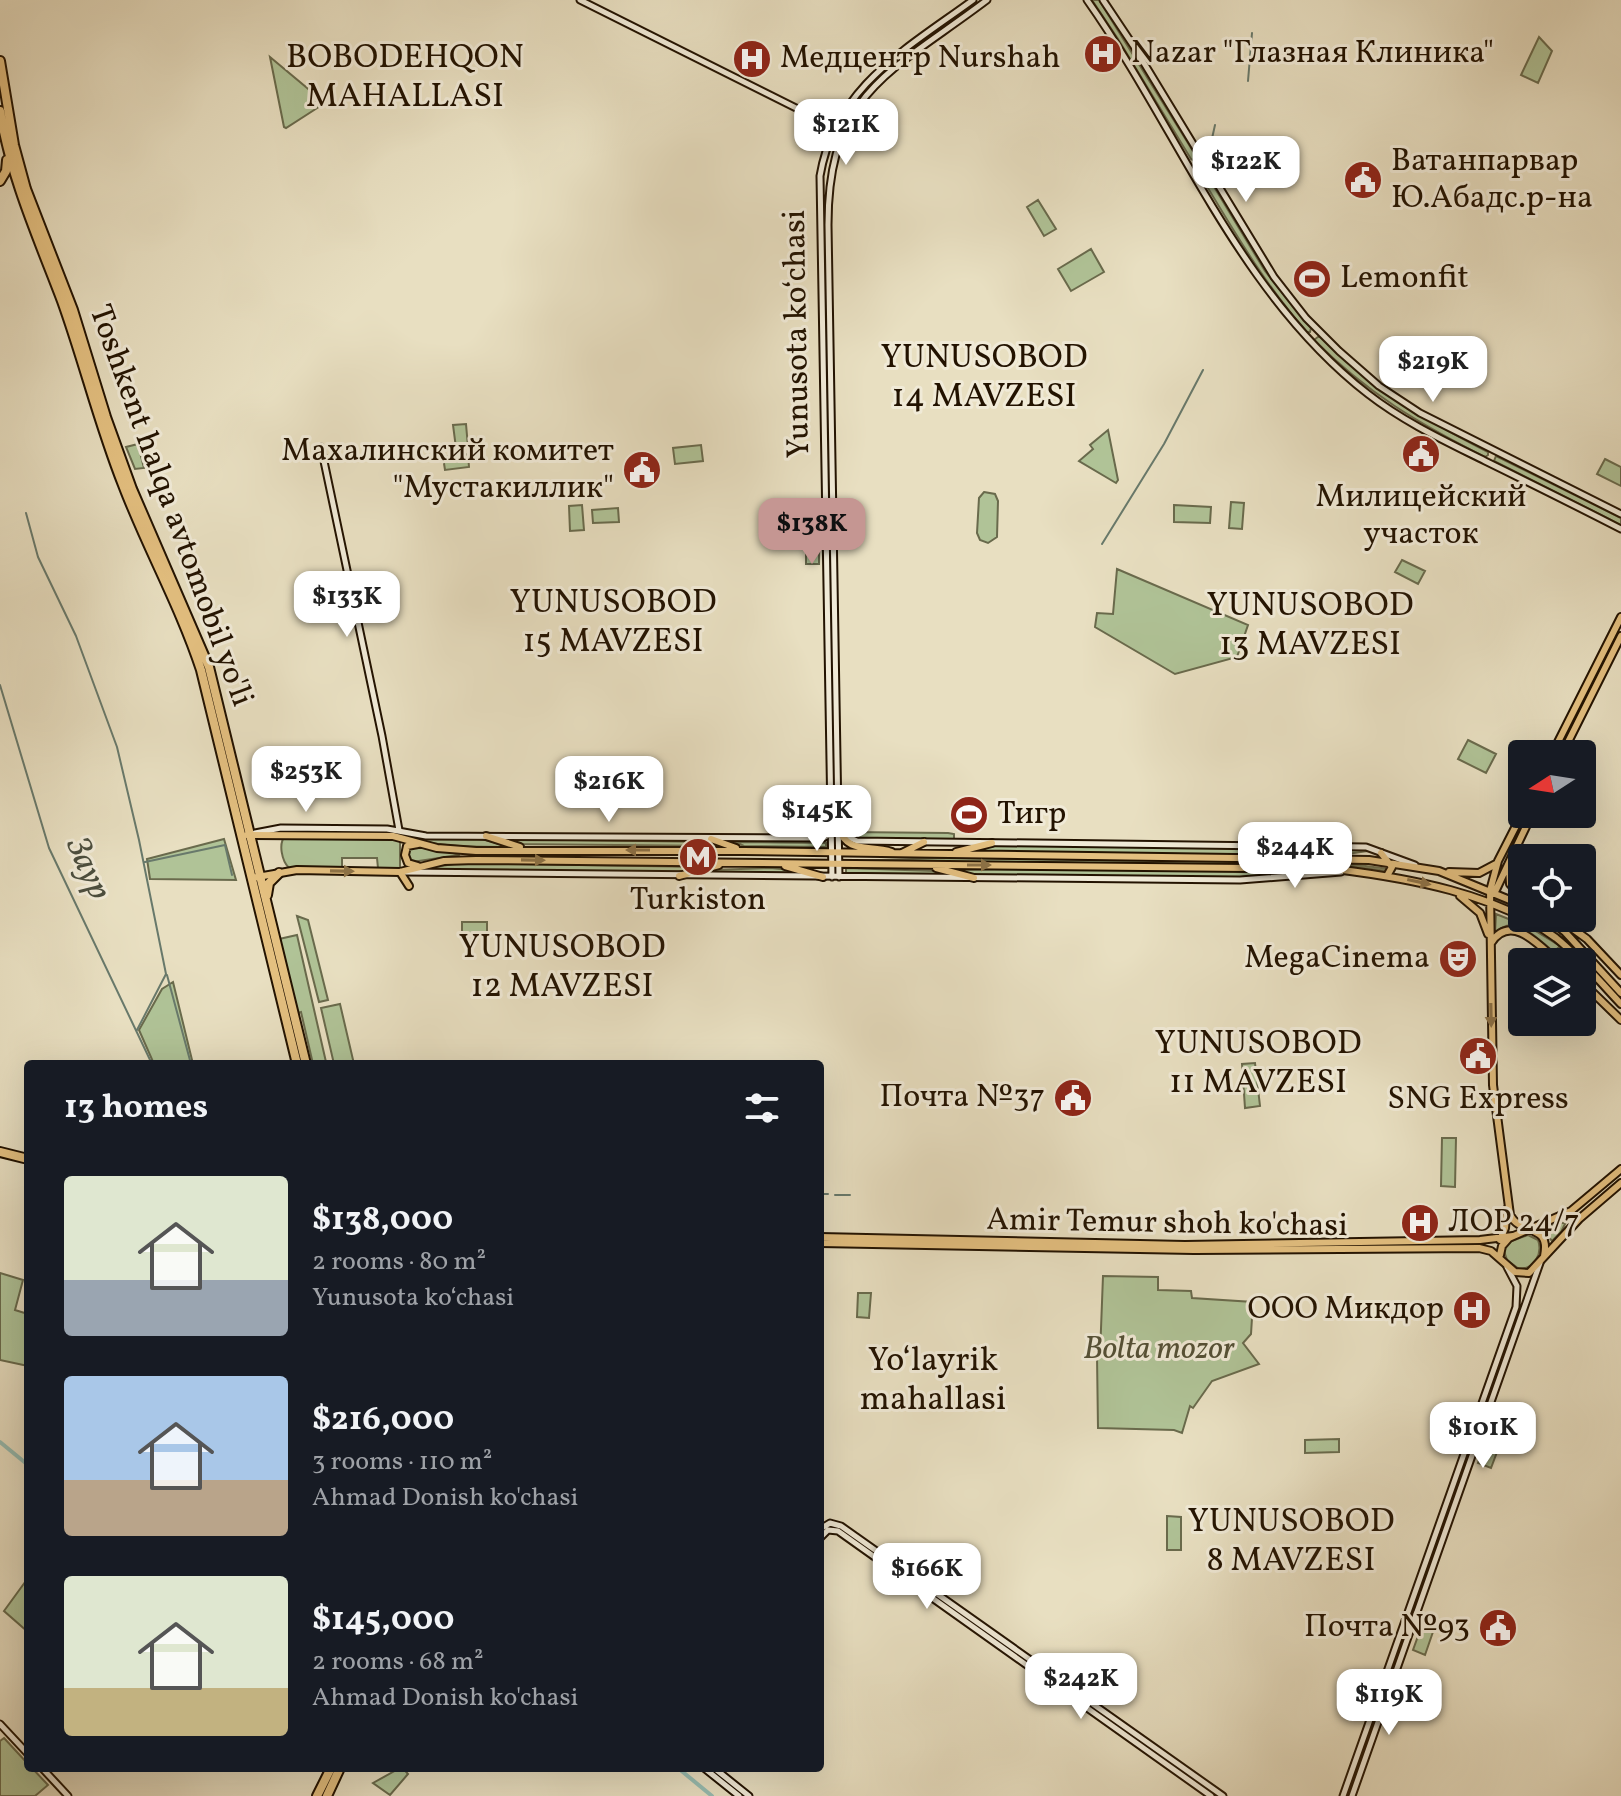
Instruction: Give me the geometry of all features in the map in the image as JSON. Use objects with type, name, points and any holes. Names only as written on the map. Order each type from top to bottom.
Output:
[{"type":"highway","name":"Toshkent halqa avtomobil yo'li","points":[[0,61],[23,178],[77,318],[88,374]]},
{"type":"highway","name":"Toshkent halqa avtomobil yo'li","points":[[0,111],[7,151],[20,195],[88,374],[122,484],[173,590],[205,683],[246,835],[296,1060]]},
{"type":"highway","points":[[0,181],[6,171],[7,151]]},
{"type":"highway","points":[[266,900],[269,883],[282,872]]},
{"type":"highway","name":"Toshkent halqa avtomobil yo'li","points":[[256,877],[266,900],[305,1060]]},
{"type":"highway","points":[[0,1152],[24,1158]]},
{"type":"highway","points":[[317,1796],[329,1772]]},
{"type":"highway","points":[[327,1796],[338,1772]]},
{"type":"main road","points":[[580,0],[835,126],[845,126]]},
{"type":"main road","name":"Yunusota koʻchasi","points":[[835,877],[819,195],[822,164],[835,126],[848,104],[871,77],[973,0]]},
{"type":"main road","name":"Yunusota koʻchasi","points":[[835,828],[828,204],[832,165],[845,126],[880,80],[987,0]]},
{"type":"main road","points":[[1087,0],[1256,275],[1308,339],[1383,405],[1425,431],[1621,529]]},
{"type":"main road","points":[[1103,0],[1274,277],[1317,330],[1396,398],[1621,514]]},
{"type":"main road","points":[[835,126],[841,134]]},
{"type":"main road","points":[[1190,167],[1202,160]]},
{"type":"main road","points":[[1308,339],[1317,330]]},
{"type":"main road","points":[[321,447],[399,830]]},
{"type":"main road","points":[[1484,460],[1490,456],[1488,448]]},
{"type":"main road","points":[[1560,740],[1621,617]]},
{"type":"main road","points":[[1569,740],[1621,636]]},
{"type":"main road","points":[[1588,682],[1591,687],[1596,686]]},
{"type":"main road","points":[[837,817],[846,836],[857,841],[1366,847],[1420,867]]},
{"type":"main road","points":[[246,835],[281,828],[399,830],[426,836],[823,838],[835,828],[851,846],[880,848],[900,854],[924,842]]},
{"type":"main road","points":[[1343,1796],[1518,1296],[1516,1283],[1500,1255],[1507,1203],[1493,1085],[1489,904],[1498,861],[1515,828]]},
{"type":"main road","points":[[348,835],[365,829]]},
{"type":"main road","points":[[246,835],[401,837],[418,844],[468,851],[835,852],[1389,862],[1439,871],[1479,873],[1498,861]]},
{"type":"main road","points":[[486,836],[507,845],[536,850]]},
{"type":"main road","points":[[711,839],[744,851]]},
{"type":"main road","points":[[944,855],[992,843]]},
{"type":"main road","points":[[418,844],[407,846],[405,855],[408,863],[419,867]]},
{"type":"main road","points":[[1381,853],[1392,869],[1387,876]]},
{"type":"main road","points":[[400,872],[450,860],[1323,868],[1387,876],[1450,890],[1535,925],[1568,948]]},
{"type":"main road","points":[[1492,892],[1508,862]]},
{"type":"main road","points":[[679,876],[727,863]]},
{"type":"main road","points":[[774,863],[823,877]]},
{"type":"main road","points":[[925,865],[974,878]]},
{"type":"main road","points":[[256,877],[282,872],[400,872],[1240,880],[1354,871]]},
{"type":"main road","points":[[1439,871],[1508,899]]},
{"type":"main road","points":[[400,872],[409,886]]},
{"type":"main road","points":[[1450,890],[1480,913],[1490,945]]},
{"type":"main road","points":[[1490,945],[1498,934],[1514,929],[1541,948]]},
{"type":"main road","points":[[1563,932],[1576,948]]},
{"type":"main road","points":[[1575,932],[1587,939],[1621,975]]},
{"type":"main road","points":[[1596,971],[1621,993]]},
{"type":"main road","points":[[1596,971],[1621,1004]]},
{"type":"main road","points":[[1596,996],[1621,1020]]},
{"type":"main road","name":"Amir Temur shoh ko'chasi","points":[[824,1237],[1185,1245],[1501,1238],[1513,1236],[1571,1211],[1621,1169]]},
{"type":"main road","points":[[1506,1266],[1525,1274],[1534,1271],[1579,1219],[1621,1183]]},
{"type":"main road","points":[[1352,1796],[1545,1253],[1544,1241],[1539,1233],[1515,1223],[1507,1203]]},
{"type":"main road","points":[[1500,1255],[1503,1243],[1513,1236]]},
{"type":"main road","name":"Amir Temur shoh ko'chasi","points":[[824,1243],[1194,1250],[1479,1248],[1491,1251],[1506,1266]]},
{"type":"main road","points":[[1503,1342],[1512,1345]]},
{"type":"main road","points":[[824,1526],[837,1524],[988,1637],[1198,1782],[1223,1796]]},
{"type":"main road","points":[[824,1534],[828,1530],[836,1530],[884,1559],[1198,1782],[1211,1796]]},
{"type":"main road","points":[[1417,1589],[1425,1592]]},
{"type":"main road","points":[[0,1724],[24,1750]]},
{"type":"main road","points":[[46,1772],[68,1796]]},
{"type":"main road","points":[[709,1772],[739,1796]]},
{"type":"main road","points":[[719,1772],[749,1796]]},
{"type":"main road","points":[[1349,1782],[1351,1786],[1357,1785]]},
{"type":"green space","points":[[1092,0],[1099,0],[1196,156],[1195,161],[1191,159]]},
{"type":"green space","points":[[1539,37],[1552,51],[1538,83],[1521,75]]},
{"type":"green space","points":[[270,57],[325,103],[286,128],[284,127]]},
{"type":"green space","points":[[1202,167],[1265,271],[1311,328],[1310,332],[1291,313],[1262,274],[1197,170]]},
{"type":"green space","points":[[1038,200],[1056,229],[1044,236],[1027,207]]},
{"type":"green space","points":[[1091,249],[1104,272],[1071,291],[1058,269]]},
{"type":"green space","points":[[1319,336],[1378,387],[1420,415],[1488,452],[1488,455],[1485,457],[1438,432],[1374,392],[1314,340]]},
{"type":"green space","points":[[466,424],[468,447],[456,448],[453,425]]},
{"type":"green space","points":[[1108,430],[1118,480],[1116,483],[1079,461],[1093,449],[1090,445]]},
{"type":"green space","points":[[138,444],[144,468],[135,469],[126,447]]},
{"type":"green space","points":[[701,445],[703,461],[675,464],[673,448]]},
{"type":"green space","points":[[468,454],[469,467],[445,470],[443,457]]},
{"type":"green space","points":[[1496,456],[1621,518],[1621,525],[1494,461]]},
{"type":"green space","points":[[1605,459],[1621,467],[1621,486],[1597,474]]},
{"type":"green space","points":[[984,492],[995,494],[998,501],[997,537],[988,543],[980,540],[977,533],[979,498]]},
{"type":"green space","points":[[1231,502],[1244,503],[1242,529],[1229,528]]},
{"type":"green space","points":[[582,505],[584,530],[570,531],[569,506]]},
{"type":"green space","points":[[1174,505],[1211,507],[1210,523],[1174,522]]},
{"type":"green space","points":[[618,508],[619,522],[593,523],[592,510]]},
{"type":"green space","points":[[806,538],[819,538],[819,564],[806,564]]},
{"type":"green space","points":[[1402,560],[1425,571],[1418,584],[1395,572]]},
{"type":"green space","points":[[1117,569],[1248,625],[1237,657],[1175,674],[1095,627],[1097,613],[1113,614]]},
{"type":"green space","points":[[1468,740],[1496,754],[1486,773],[1458,759]]},
{"type":"green space","points":[[847,832],[948,833],[954,834],[954,839],[855,839]]},
{"type":"green space","points":[[404,833],[482,839],[506,847],[439,844]]},
{"type":"green space","points":[[285,836],[400,840],[400,868],[378,868],[377,858],[342,858],[342,868],[289,868],[282,852]]},
{"type":"green space","points":[[224,839],[236,880],[150,879],[147,859]]},
{"type":"green space","points":[[500,839],[709,842],[723,846],[509,844]]},
{"type":"green space","points":[[735,842],[826,843],[826,847],[744,846]]},
{"type":"green space","points":[[998,845],[1368,851],[1333,856],[969,851]]},
{"type":"green space","points":[[412,846],[459,855],[412,862],[407,850]]},
{"type":"green space","points":[[946,858],[1342,863],[1389,869],[1342,865],[846,861]]},
{"type":"green space","points":[[459,863],[701,867],[678,874],[419,870]]},
{"type":"green space","points":[[770,868],[806,874],[694,874],[709,870]]},
{"type":"green space","points":[[846,868],[935,871],[954,875],[846,875]]},
{"type":"green space","points":[[954,869],[1323,870],[1230,878],[979,876]]},
{"type":"green space","points":[[1496,914],[1508,919],[1508,926],[1495,934]]},
{"type":"green space","points":[[297,916],[308,920],[328,1000],[319,1002]]},
{"type":"green space","points":[[462,922],[487,922],[487,933],[462,933]]},
{"type":"green space","points":[[1528,932],[1537,932],[1560,946],[1549,948]]},
{"type":"green space","points":[[297,935],[326,1060],[312,1060],[279,939]]},
{"type":"green space","points":[[173,982],[192,1060],[152,1060],[139,1030],[162,989]]},
{"type":"green space","points":[[340,1004],[353,1060],[333,1060],[321,1008]]},
{"type":"green space","points":[[1255,1063],[1260,1106],[1245,1108],[1242,1064]]},
{"type":"green space","points":[[1442,1138],[1456,1138],[1455,1187],[1441,1186]]},
{"type":"green space","points":[[1566,1222],[1552,1241],[1541,1228]]},
{"type":"green space","points":[[1528,1235],[1538,1240],[1538,1255],[1533,1264],[1519,1269],[1507,1260],[1503,1248],[1509,1242]]},
{"type":"green space","points":[[0,1273],[23,1280],[15,1310],[24,1313],[24,1365],[0,1360]]},
{"type":"green space","name":"Bolta mozor","points":[[1103,1276],[1158,1277],[1158,1290],[1191,1291],[1192,1298],[1253,1302],[1251,1334],[1243,1343],[1259,1364],[1212,1381],[1193,1408],[1190,1406],[1182,1433],[1174,1430],[1098,1428],[1097,1356],[1100,1355]]},
{"type":"green space","points":[[858,1293],[871,1293],[869,1318],[857,1317]]},
{"type":"green space","points":[[1339,1439],[1339,1452],[1305,1453],[1305,1440]]},
{"type":"green space","points":[[1487,1439],[1500,1444],[1491,1468],[1478,1463]]},
{"type":"green space","points":[[1167,1516],[1181,1517],[1181,1550],[1167,1550]]},
{"type":"green space","points":[[24,1584],[24,1628],[4,1611]]},
{"type":"green space","points":[[1422,1625],[1434,1629],[1425,1655],[1413,1650]]},
{"type":"green space","points":[[4,1738],[24,1760],[24,1772],[36,1772],[48,1785],[35,1796],[0,1796],[0,1741]]},
{"type":"green space","points":[[393,1772],[408,1774],[390,1795],[373,1783]]},
{"type":"waterway","points":[[1248,81],[1252,33]]},
{"type":"waterway","points":[[1209,152],[1215,125]]},
{"type":"waterway","points":[[1102,544],[1164,444],[1203,370]]},
{"type":"waterway","points":[[26,513],[38,557],[76,636],[117,747],[139,840],[166,974],[137,1030]]},
{"type":"waterway","name":"Заур","points":[[0,685],[49,848],[150,1060]]},
{"type":"waterway","points":[[145,862],[225,845],[232,875]]},
{"type":"waterway","points":[[167,975],[190,1060]]},
{"type":"waterway","points":[[835,1195],[850,1195]]},
{"type":"waterway","points":[[0,1442],[24,1462]]},
{"type":"waterway","points":[[683,1772],[712,1796]]},
{"type":"place","name":"Nazar \"Глазная Клиника\"","points":[[1103,54]]},
{"type":"place","name":"Медцентр Nurshah","points":[[752,59]]},
{"type":"place","name":"Ватанпарвар Ю.Абадс.р-на","points":[[1363,180]]},
{"type":"place","name":"Lemonfit","points":[[1312,279]]},
{"type":"place","name":"Милицейский участок","points":[[1421,454]]},
{"type":"place","name":"Махалинский комитет \"Мустакиллик\"","points":[[642,470]]},
{"type":"place","name":"Тигр","points":[[969,815]]},
{"type":"place","name":"Turkiston","points":[[698,857]]},
{"type":"place","name":"MegaCinema","points":[[1458,959]]},
{"type":"place","name":"SNG Express","points":[[1478,1056]]},
{"type":"place","name":"Почта №37","points":[[1073,1098]]},
{"type":"place","name":"ЛОР 24/7","points":[[1420,1223]]},
{"type":"place","name":"ООО Микдор","points":[[1472,1310]]},
{"type":"place","name":"Почта №93","points":[[1498,1628]]},
{"type":"district","name":"BOBODEHQON MAHALLASI","points":[[405,78]]},
{"type":"district","name":"YUNUSOBOD 14 MAVZESI","points":[[984,378]]},
{"type":"district","name":"YUNUSOBOD 15 MAVZESI","points":[[613,622]]},
{"type":"district","name":"YUNUSOBOD 13 MAVZESI","points":[[1310,626]]},
{"type":"district","name":"YUNUSOBOD 12 MAVZESI","points":[[562,968]]},
{"type":"district","name":"YUNUSOBOD 11 MAVZESI","points":[[1258,1064]]},
{"type":"district","name":"Yoʻlayrik mahallasi","points":[[933,1380]]},
{"type":"district","name":"YUNUSOBOD 8 MAVZESI","points":[[1291,1542]]}]
